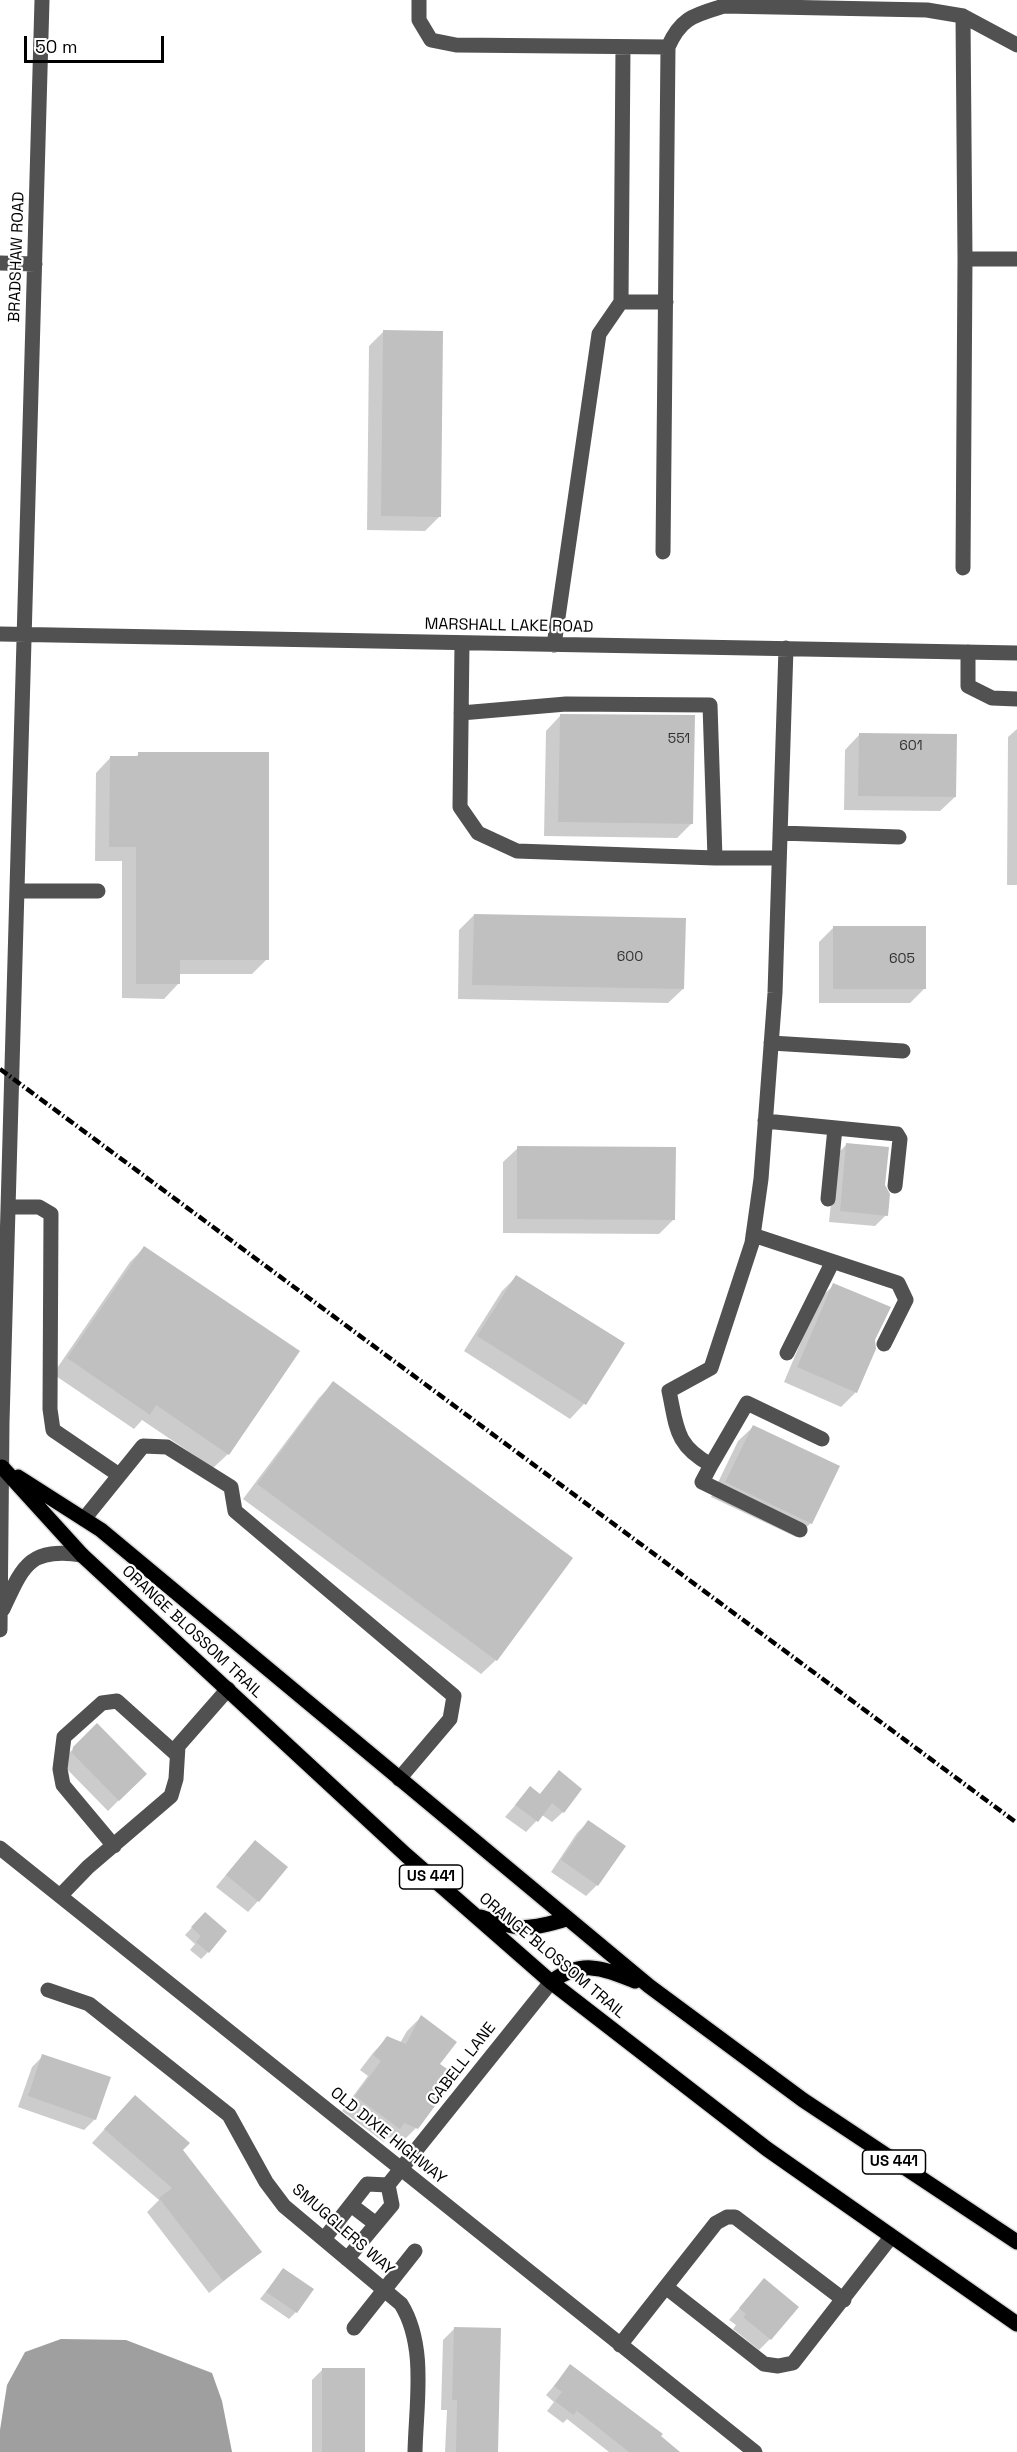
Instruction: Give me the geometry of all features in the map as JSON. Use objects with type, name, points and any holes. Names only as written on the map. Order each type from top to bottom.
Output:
[{"type":"main road","name":"ORANGE BLOSSOM TRAIL","points":[[1,1466],[101,1530],[649,1986],[803,2100],[1017,2242]]},
{"type":"main road","name":"ORANGE BLOSSOM TRAIL","points":[[1,1466],[82,1555],[473,1914],[551,1982],[767,2149],[1017,2324]]},
{"type":"main road","points":[[473,1914],[515,1928],[539,1927],[566,1919]]},
{"type":"main road","points":[[551,1982],[567,1970],[585,1966],[607,1970],[649,1986]]},
{"type":"street","name":"BRADSHAW ROAD","points":[[0,1630],[2,1341],[8,1207],[5,1125],[17,891],[42,0]]},
{"type":"street","points":[[420,0],[419,20],[430,40],[456,45],[668,47]]},
{"type":"street","points":[[663,552],[668,47],[675,31],[691,15],[724,3],[927,10],[963,16],[1017,45]]},
{"type":"street","points":[[963,16],[965,259],[963,568]]},
{"type":"street","points":[[554,645],[598,334],[621,302],[623,47]]},
{"type":"street","points":[[965,259],[1017,260]]},
{"type":"street","points":[[0,263],[35,264]]},
{"type":"street","points":[[621,302],[666,302]]},
{"type":"street","name":"MARSHALL LAKE ROAD","points":[[0,634],[1017,653]]},
{"type":"street","points":[[462,643],[460,807],[478,833],[517,850],[715,858],[779,858]]},
{"type":"street","points":[[711,1465],[695,1456],[678,1437],[669,1391],[711,1368],[726,1328],[753,1235],[771,1043],[786,648]]},
{"type":"street","points":[[968,652],[968,686],[992,698],[1017,699]]},
{"type":"street","points":[[461,712],[566,704],[710,705],[715,858]]},
{"type":"street","points":[[780,833],[899,837]]},
{"type":"street","points":[[17,891],[98,891]]},
{"type":"street","points":[[771,1043],[903,1051]]},
{"type":"street","points":[[765,1121],[897,1134],[900,1139],[895,1186]]},
{"type":"street","points":[[828,1199],[835,1128]]},
{"type":"street","points":[[8,1207],[39,1207],[51,1214],[50,1409],[53,1430],[119,1474]]},
{"type":"street","points":[[753,1235],[898,1283],[906,1300],[884,1344]]},
{"type":"street","points":[[787,1353],[832,1263]]},
{"type":"street","points":[[800,1530],[702,1482],[747,1403],[822,1439]]},
{"type":"street","points":[[84,1519],[142,1446],[167,1447],[231,1487],[235,1511],[454,1696],[450,1719],[399,1779]]},
{"type":"street","points":[[0,1615],[19,1574],[32,1559],[59,1552],[82,1555]]},
{"type":"street","points":[[60,1896],[171,1796],[176,1779],[176,1754],[182,1740],[228,1689]]},
{"type":"street","points":[[114,1846],[63,1785],[60,1769],[64,1737],[102,1703],[117,1701],[176,1754]]},
{"type":"street","name":"OLD DIXIE HIGHWAY","points":[[0,1848],[754,2452]]},
{"type":"street","name":"CABELL LANE","points":[[388,2185],[551,1982]]},
{"type":"street","name":"SMUGGLERS WAY","points":[[48,1990],[89,2004],[229,2115],[266,2182],[284,2206],[401,2304],[410,2318],[417,2340],[415,2452]]},
{"type":"street","points":[[324,2239],[367,2184],[388,2185],[392,2205],[347,2259]]},
{"type":"street","points":[[351,2205],[376,2224]]},
{"type":"street","points":[[620,2345],[716,2223],[727,2217],[735,2217],[844,2300]]},
{"type":"street","points":[[667,2288],[764,2364],[778,2366],[793,2363],[891,2237]]},
{"type":"street","points":[[354,2328],[415,2251]]},
{"type":"shaded area","points":[[61,2339],[126,2340],[212,2373],[222,2401],[232,2452],[0,2452],[0,2430],[7,2385],[25,2352]]},
{"type":"building","points":[[383,330],[443,331],[441,517],[381,516]]},
{"type":"building","points":[[560,714],[695,715],[693,824],[558,822]]},
{"type":"building","points":[[859,733],[957,734],[956,797],[858,796]]},
{"type":"building","points":[[138,752],[269,752],[269,960],[180,960],[180,984],[136,984],[136,847],[109,847],[110,756],[138,756]]},
{"type":"building","points":[[474,914],[686,918],[684,989],[472,985]]},
{"type":"building","points":[[833,926],[926,926],[926,989],[833,989]]},
{"type":"building","points":[[846,1143],[889,1147],[885,1185],[890,1194],[888,1216],[840,1211]]},
{"type":"building","points":[[517,1146],[676,1147],[675,1220],[517,1219]]},
{"type":"building","points":[[144,1246],[300,1351],[229,1455],[156,1405],[150,1415],[67,1358]]},
{"type":"building","points":[[516,1275],[625,1343],[586,1405],[477,1336]]},
{"type":"building","points":[[833,1283],[891,1307],[875,1340],[876,1349],[857,1393],[797,1367]]},
{"type":"building","points":[[333,1381],[573,1558],[497,1661],[257,1484]]},
{"type":"building","points":[[753,1425],[840,1466],[812,1524],[725,1482]]},
{"type":"building","points":[[97,1723],[147,1774],[119,1801],[72,1753],[73,1747]]},
{"type":"building","points":[[559,1770],[582,1789],[564,1813],[552,1803],[538,1822],[515,1805],[530,1786],[540,1794]]},
{"type":"building","points":[[588,1820],[626,1846],[598,1886],[561,1860]]},
{"type":"building","points":[[255,1840],[288,1867],[259,1902],[226,1875]]},
{"type":"building","points":[[205,1912],[227,1931],[209,1953],[196,1942],[201,1936],[191,1927]]},
{"type":"building","points":[[421,2015],[457,2042],[440,2064],[457,2076],[418,2129],[404,2123],[400,2129],[355,2096],[381,2061],[373,2055],[387,2036],[406,2044]]},
{"type":"building","points":[[42,2054],[111,2077],[96,2120],[28,2096]]},
{"type":"building","points":[[135,2095],[190,2143],[183,2150],[262,2252],[223,2281],[159,2198],[172,2188],[104,2129]]},
{"type":"building","points":[[283,2268],[314,2289],[297,2313],[266,2292]]},
{"type":"building","points":[[764,2278],[799,2307],[771,2340],[743,2317],[746,2314],[739,2308]]},
{"type":"building","points":[[454,2327],[501,2328],[498,2452],[456,2452],[457,2400],[452,2400]]},
{"type":"building","points":[[570,2364],[663,2434],[661,2436],[680,2452],[629,2452],[577,2411],[573,2415],[555,2401],[562,2392],[554,2386]]},
{"type":"building","points":[[322,2368],[365,2368],[365,2452],[322,2452]]},
{"type":"railway","points":[[0,1069],[1017,1823]]}]
